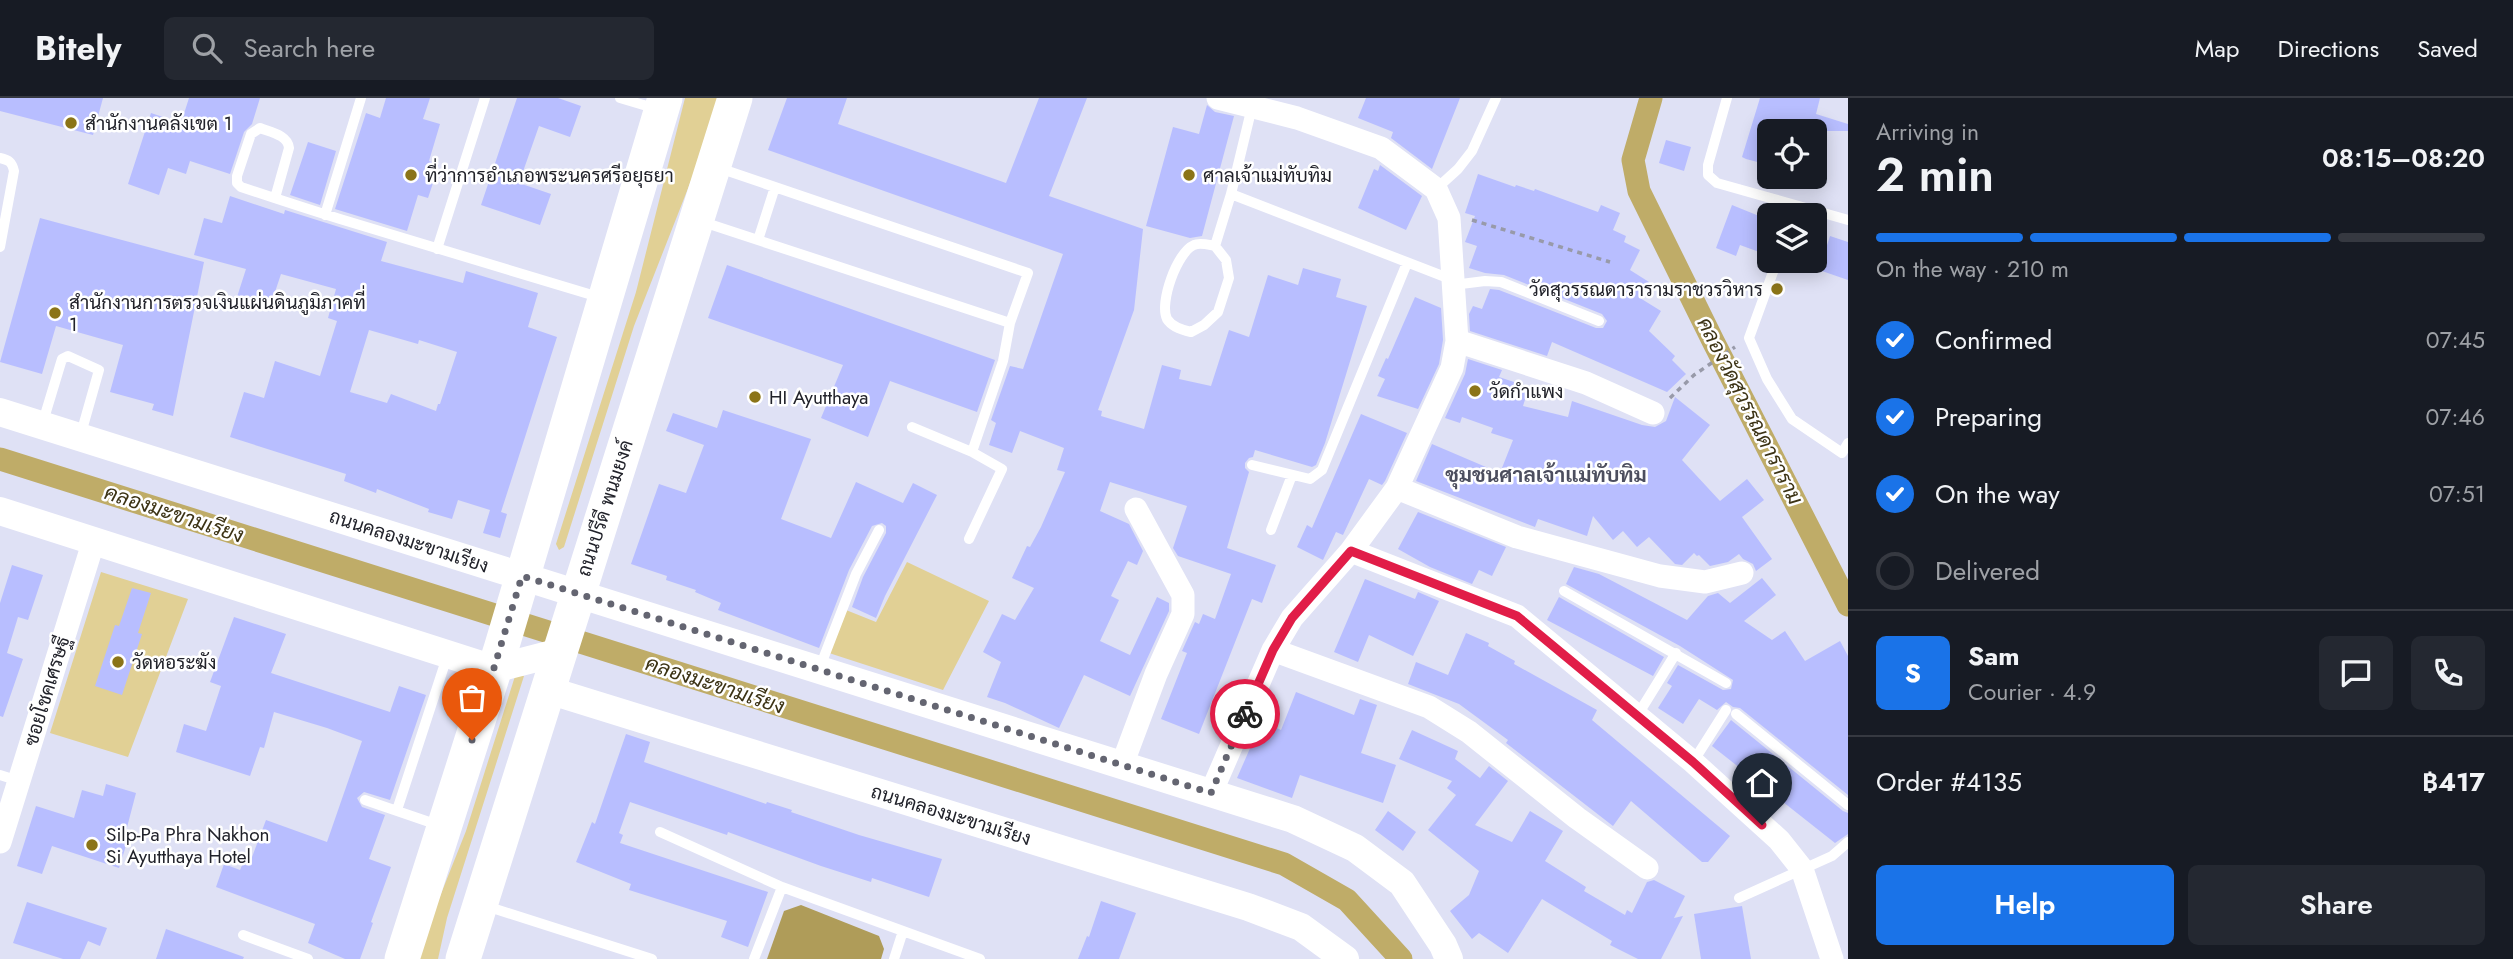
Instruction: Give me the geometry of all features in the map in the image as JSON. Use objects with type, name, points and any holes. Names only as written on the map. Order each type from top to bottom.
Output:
[{"type":"main road","name":"ถนนปรีดี พนมยงค์","points":[[463,959],[550,667],[575,604],[735,98]]},
{"type":"main road","points":[[402,959],[497,659],[663,104]]},
{"type":"street","points":[[1211,793],[1273,650],[1292,618],[1351,551],[1397,488],[1452,368],[1457,341],[1449,218],[1436,189],[1381,148],[1297,118],[1217,98]]},
{"type":"street","points":[[1457,341],[1586,383],[1653,413]]},
{"type":"street","name":"ถนนคลองมะขามเรียง","points":[[0,412],[575,604],[819,670],[1293,819],[1355,848],[1402,883],[1443,945],[1449,959]]},
{"type":"street","points":[[1397,488],[1517,537],[1648,573],[1705,582],[1742,572]]},
{"type":"street","points":[[1122,765],[1156,674],[1183,614],[1183,595],[1136,509]]},
{"type":"street","points":[[0,511],[448,655],[550,667]]},
{"type":"street","name":"ซอยโชคเศรษฐี","points":[[0,842],[9,778],[94,540]]},
{"type":"street","points":[[1351,551],[1517,616],[1693,762],[1779,840],[1802,870],[1832,959]]},
{"type":"street","points":[[1273,650],[1429,707],[1469,732],[1577,818],[1647,868]]},
{"type":"street","name":"ถนนคลองมะขามเรียง","points":[[550,667],[1248,907],[1301,928],[1345,959]]},
{"type":"lane","points":[[325,215],[362,98]]},
{"type":"lane","points":[[437,249],[484,98]]},
{"type":"lane","points":[[620,98],[663,104]]},
{"type":"lane","points":[[1436,189],[1458,169],[1472,151],[1496,98]]},
{"type":"lane","points":[[1727,98],[1708,165],[1708,175],[1717,183],[1775,203]]},
{"type":"lane","points":[[1215,246],[1252,107]]},
{"type":"lane","points":[[275,198],[289,142],[260,128],[251,134],[237,176],[237,183],[241,187],[325,215],[605,299]]},
{"type":"lane","points":[[0,158],[9,160],[14,171],[0,247]]},
{"type":"lane","points":[[713,166],[1028,272],[1010,323],[1003,362],[972,452]]},
{"type":"lane","points":[[758,240],[775,187]]},
{"type":"lane","points":[[1231,194],[1453,282],[1501,282],[1599,321]]},
{"type":"lane","points":[[1827,215],[1848,219]]},
{"type":"lane","points":[[696,220],[1010,323]]},
{"type":"lane","points":[[1196,243],[1215,246],[1226,260],[1229,278],[1218,312],[1204,325],[1191,332],[1180,329],[1168,322],[1164,308],[1183,251],[1196,243]]},
{"type":"lane","points":[[1252,465],[1310,479],[1322,470],[1407,263]]},
{"type":"lane","points":[[1773,273],[1749,338],[1767,379],[1792,419],[1846,451]]},
{"type":"lane","points":[[42,425],[62,359],[68,356],[99,370],[80,437]]},
{"type":"lane","points":[[912,427],[972,452],[1002,468],[970,539]]},
{"type":"lane","points":[[1271,530],[1292,475]]},
{"type":"lane","points":[[819,670],[856,574],[879,530]]},
{"type":"lane","points":[[1564,591],[1726,683]]},
{"type":"lane","points":[[1637,716],[1676,653]]},
{"type":"lane","points":[[397,810],[448,655]]},
{"type":"lane","points":[[1693,762],[1731,712],[1848,805]]},
{"type":"lane","points":[[365,800],[444,827]]},
{"type":"lane","points":[[660,832],[782,887],[980,959]]},
{"type":"lane","points":[[1739,898],[1832,856],[1848,842]]},
{"type":"lane","points":[[754,959],[782,887]]},
{"type":"lane","points":[[480,904],[652,959]]},
{"type":"lane","points":[[894,959],[903,931]]},
{"type":"lane","points":[[243,934],[308,959]]},
{"type":"path","points":[[1449,218],[1471,220],[1609,262]]},
{"type":"path","points":[[1653,413],[1694,375],[1737,346]]},
{"type":"shaded area","points":[[685,98],[718,98],[696,168],[634,326],[564,547],[559,550],[556,544],[636,292]]},
{"type":"shaded area","points":[[907,562],[989,601],[943,690],[829,653],[846,610],[876,622]]},
{"type":"shaded area","points":[[101,572],[188,599],[128,757],[50,733]]},
{"type":"shaded area","points":[[516,673],[524,676],[447,918],[438,959],[415,959],[466,831]]},
{"type":"shaded area","points":[[801,905],[879,936],[884,949],[881,959],[767,959],[784,911]]},
{"type":"building","name":"สำนักงานคลังเขต 1","points":[[0,98],[103,98],[93,135],[0,111]]},
{"type":"building","points":[[189,98],[260,98],[252,124],[244,132],[230,174],[190,161],[186,174],[168,168],[159,195],[128,184],[151,113],[181,123]]},
{"type":"building","name":"ที่ว่าการอำเภอพระนครศรีอยุธยา","points":[[386,98],[430,98],[423,119],[440,124],[429,161],[439,165],[428,198],[418,195],[407,231],[335,209],[366,113],[380,118]]},
{"type":"building","points":[[517,98],[558,98],[581,106],[570,137],[539,126],[519,183],[551,194],[540,225],[481,205]]},
{"type":"building","points":[[787,98],[847,98],[838,124],[1006,183],[1039,98],[1087,98],[1049,196],[1143,229],[1134,310],[1098,410],[1102,411],[1101,416],[1144,429],[1162,365],[1181,370],[1179,379],[1211,386],[1229,330],[1249,337],[1268,275],[1298,285],[1303,268],[1341,279],[1336,297],[1367,306],[1316,465],[1312,467],[1255,450],[1253,457],[1245,463],[1249,472],[1227,548],[1276,565],[1262,603],[1252,599],[1199,734],[1161,719],[1187,653],[1182,651],[1195,622],[1199,624],[1203,614],[1215,619],[1231,574],[1178,556],[1173,548],[1187,506],[1110,482],[1100,511],[1129,524],[1143,551],[1137,565],[1128,561],[1111,596],[1119,600],[1100,641],[1130,655],[1157,597],[1169,603],[1169,611],[1130,696],[1084,675],[1059,728],[987,697],[1001,662],[983,652],[1002,614],[1015,620],[1034,588],[1012,578],[1027,546],[1030,547],[1041,527],[1065,472],[1057,470],[1064,448],[1020,431],[1012,453],[989,445],[996,423],[991,420],[1010,366],[1023,369],[1063,254],[768,150]]},
{"type":"building","points":[[1366,98],[1460,98],[1432,169],[1391,138],[1393,132],[1358,118]]},
{"type":"building","points":[[1760,98],[1820,98],[1816,114],[1848,124],[1848,131],[1827,131],[1827,119],[1757,119],[1757,162],[1742,157]]},
{"type":"building","name":"ศาลเจ้าแม่ทับทิม","points":[[1207,105],[1215,112],[1234,116],[1202,236],[1190,238],[1146,226],[1173,127],[1199,134]]},
{"type":"building","points":[[1666,140],[1691,147],[1684,171],[1659,163]]},
{"type":"building","points":[[308,142],[336,151],[320,205],[290,195]]},
{"type":"building","points":[[1380,165],[1422,196],[1406,230],[1358,208],[1374,169],[1378,171]]},
{"type":"building","points":[[1478,174],[1515,187],[1535,189],[1598,212],[1601,205],[1620,213],[1613,230],[1626,236],[1624,242],[1640,250],[1630,270],[1649,282],[1640,298],[1661,311],[1649,331],[1675,356],[1672,360],[1686,374],[1667,392],[1552,342],[1547,356],[1470,331],[1469,314],[1473,306],[1482,309],[1490,289],[1499,290],[1596,328],[1603,328],[1607,321],[1602,314],[1504,275],[1469,268],[1477,246],[1465,242],[1475,216],[1465,213]]},
{"type":"building","points":[[230,196],[387,242],[381,261],[463,283],[466,271],[538,293],[528,327],[557,337],[501,512],[507,514],[500,538],[483,533],[490,510],[458,500],[452,519],[428,512],[429,509],[377,489],[376,493],[344,481],[346,474],[230,437],[244,392],[264,398],[275,361],[320,376],[337,321],[328,318],[336,289],[281,274],[270,307],[237,297],[246,269],[194,255],[204,218],[222,223]],"holes":[[[369,330],[418,344],[419,340],[457,352],[436,411],[391,394],[387,403],[350,392]]]},
{"type":"building","points":[[1732,205],[1757,215],[1757,251],[1740,245],[1736,256],[1716,248]]},
{"type":"building","name":"สำนักงานการตรวจเงินแผ่นดินภูมิภาคที่ 1","points":[[40,218],[204,262],[173,416],[152,410],[154,404],[110,392],[123,345],[56,326],[42,374],[0,362]]},
{"type":"building","points":[[1830,236],[1848,242],[1848,280],[1827,273],[1827,245]]},
{"type":"building","points":[[727,265],[995,360],[977,412],[890,381],[868,437],[821,418],[843,365],[708,318]]},
{"type":"building","points":[[1415,297],[1441,308],[1443,340],[1439,364],[1418,409],[1377,396],[1385,379],[1378,376]]},
{"type":"building","points":[[1468,359],[1502,370],[1499,377],[1529,387],[1523,406],[1568,417],[1572,401],[1655,427],[1666,421],[1675,397],[1710,425],[1682,460],[1720,501],[1747,479],[1764,500],[1742,517],[1772,559],[1756,571],[1753,564],[1739,554],[1728,562],[1710,566],[1694,553],[1682,565],[1675,564],[1649,537],[1637,547],[1623,531],[1613,540],[1593,516],[1587,536],[1538,519],[1535,527],[1416,481],[1432,444],[1500,473],[1513,440],[1491,433],[1493,428],[1462,417],[1460,423],[1445,418],[1465,374]]},
{"type":"building","points":[[723,410],[811,439],[781,519],[831,538],[856,482],[903,503],[913,483],[937,495],[876,618],[852,607],[863,577],[886,533],[886,526],[882,523],[872,526],[849,570],[819,648],[718,610],[721,603],[695,592],[696,590],[666,580],[667,576],[631,564],[659,484],[686,493],[704,445],[666,431],[673,413],[717,428]]},
{"type":"building","points":[[1361,414],[1407,433],[1385,481],[1382,485],[1369,479],[1343,535],[1336,532],[1323,560],[1297,547],[1307,525],[1312,528]]},
{"type":"building","points":[[1418,512],[1506,547],[1492,576],[1479,570],[1472,584],[1430,567],[1398,549]]},
{"type":"building","points":[[12,565],[43,575],[28,620],[18,617],[7,653],[23,659],[3,717],[0,716],[0,603]]},
{"type":"building","points":[[1574,567],[1599,574],[1687,620],[1708,596],[1718,593],[1730,603],[1762,578],[1776,595],[1744,621],[1772,640],[1785,631],[1805,661],[1840,641],[1848,656],[1848,795],[1740,708],[1726,702],[1717,710],[1699,699],[1683,724],[1658,708],[1672,686],[1667,683],[1678,665],[1723,690],[1731,689],[1733,680],[1680,646],[1566,584]]},
{"type":"building","points":[[1365,579],[1415,599],[1418,592],[1439,601],[1413,656],[1369,635],[1358,662],[1334,652]]},
{"type":"building","points":[[132,588],[151,593],[138,633],[142,634],[122,695],[95,686],[115,625],[119,626]]},
{"type":"building","points":[[1559,597],[1664,657],[1653,676],[1547,620]]},
{"type":"building","points":[[234,617],[286,634],[271,673],[390,712],[399,686],[426,695],[390,800],[364,792],[357,798],[362,807],[385,815],[369,859],[391,867],[360,959],[345,959],[308,943],[315,924],[216,887],[224,864],[240,870],[243,863],[249,865],[266,820],[327,842],[362,741],[274,712],[264,748],[260,747],[250,776],[176,752],[184,724],[206,731],[221,686],[210,682]]},
{"type":"building","points":[[1466,633],[1489,643],[1488,646],[1515,661],[1514,664],[1597,710],[1592,720],[1730,836],[1708,862],[1702,862],[1631,801],[1613,826],[1506,743],[1508,740],[1459,704],[1408,684],[1416,662],[1448,675]]},
{"type":"building","points":[[1296,692],[1354,715],[1360,699],[1377,705],[1361,753],[1396,765],[1383,803],[1300,775],[1292,798],[1237,778],[1262,721],[1281,730]]},
{"type":"building","points":[[1731,720],[1848,813],[1848,834],[1835,843],[1712,746]]},
{"type":"building","points":[[1412,730],[1458,751],[1455,759],[1480,778],[1489,766],[1508,781],[1475,825],[1512,842],[1530,811],[1563,831],[1545,861],[1586,887],[1584,891],[1625,915],[1627,910],[1632,913],[1647,882],[1654,880],[1685,896],[1674,918],[1683,916],[1661,959],[1638,959],[1610,945],[1612,941],[1542,899],[1508,953],[1479,933],[1472,939],[1450,911],[1469,895],[1479,871],[1428,830],[1456,795],[1447,788],[1452,781],[1399,759]]},
{"type":"building","points":[[626,734],[650,742],[644,762],[766,804],[767,802],[792,810],[791,812],[859,835],[942,859],[929,897],[872,878],[871,882],[728,832],[727,835],[630,802],[619,833],[623,835],[620,843],[768,892],[748,947],[721,937],[727,921],[629,890],[631,884],[576,862],[592,822],[595,824]]},
{"type":"building","points":[[106,784],[136,793],[125,835],[129,836],[119,868],[52,846],[42,874],[17,866],[36,806],[74,818],[82,790],[103,796]]},
{"type":"building","points":[[1388,811],[1416,832],[1403,851],[1375,830]]},
{"type":"building","points":[[1101,901],[1136,913],[1119,959],[1078,959],[1087,936],[1089,937]]},
{"type":"building","points":[[27,902],[107,928],[100,946],[88,941],[80,959],[63,959],[13,943]]},
{"type":"building","points":[[1742,906],[1751,959],[1701,959],[1694,914]]},
{"type":"building","points":[[166,929],[244,957],[156,959]]},
{"type":"waterway","name":"คลองวัดสุวรรณดาราราม","points":[[1651,98],[1633,160],[1639,191],[1848,605]]},
{"type":"waterway","name":"คลองมะขามเรียง","points":[[0,459],[1284,864],[1347,900],[1401,959]]},
{"type":"way so far","points":[[472,740],[522,576],[1211,793],[1245,714]]},
{"type":"place","name":"สำนักงานคลังเขต 1","points":[[71,123]]},
{"type":"place","name":"ที่ว่าการอำเภอพระนครศรีอยุธยา","points":[[411,175]]},
{"type":"place","name":"ศาลเจ้าแม่ทับทิม","points":[[1189,175]]},
{"type":"place","name":"วัดสุวรรณดารารามราชวรวิหาร","points":[[1777,289]]},
{"type":"place","name":"สำนักงานการตรวจเงินแผ่นดินภูมิภาคที่ 1","points":[[55,313]]},
{"type":"place","name":"วัดกำแพง","points":[[1475,391]]},
{"type":"place","name":"HI Ayutthaya","points":[[755,397]]},
{"type":"place","name":"วัดหอระฆัง","points":[[118,662]]},
{"type":"place","name":"Silp-Pa Phra Nakhon Si Ayutthaya Hotel","points":[[92,845]]},
{"type":"district","name":"ชุมชนศาลเจ้าแม่ทับทิม","points":[[1546,475]]},
{"type":"route","points":[[1245,714],[1273,650],[1292,618],[1351,551],[1517,616],[1693,762],[1762,825]]}]
